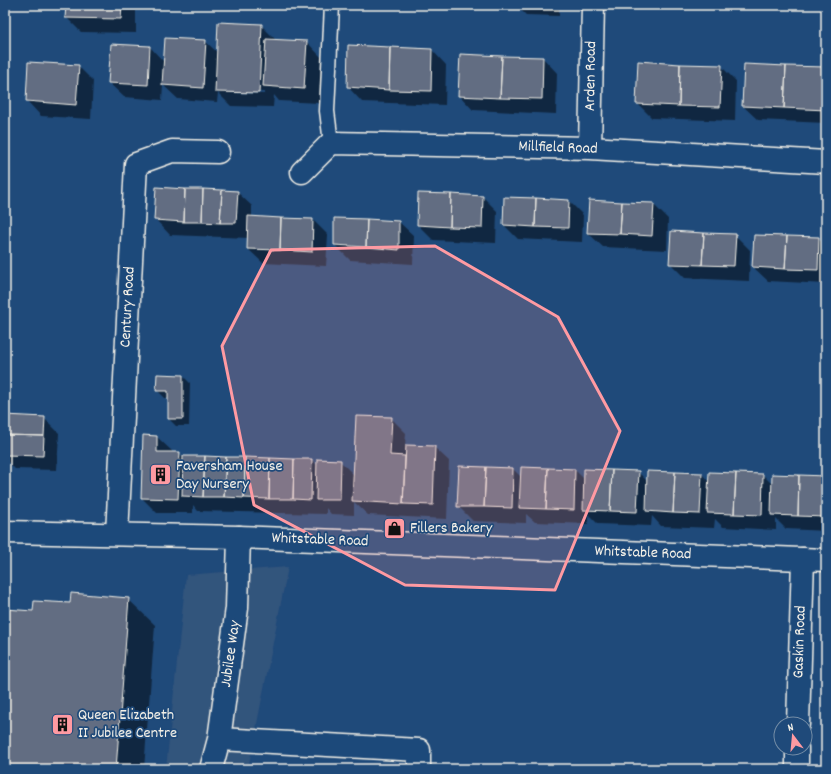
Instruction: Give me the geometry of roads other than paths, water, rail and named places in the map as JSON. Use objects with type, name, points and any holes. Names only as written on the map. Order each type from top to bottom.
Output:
[{"type":"street","name":"Arden Road","points":[[590,148],[593,5]]},
{"type":"street","name":"Millfield Road","points":[[331,143],[590,148],[826,162]]},
{"type":"street","points":[[302,172],[331,143]]},
{"type":"street","name":"Century Road","points":[[117,534],[136,164],[172,151],[218,152]]},
{"type":"street","name":"Whitstable Road","points":[[5,532],[239,537],[826,560]]},
{"type":"street","name":"Jubilee Way","points":[[212,769],[219,739],[237,608],[239,537]]},
{"type":"street","name":"Gaskin Road","points":[[798,716],[803,559]]},
{"type":"street","points":[[219,739],[419,750],[419,769]]},
{"type":"street","points":[[797,756],[797,769]]},
{"type":"lane","points":[[331,143],[327,111],[332,5]]},
{"type":"place","name":"Faversham House Day Nursery","points":[[161,475]]},
{"type":"place","name":"Fillers Bakery","points":[[394,528]]},
{"type":"place","name":"Queen Elizabeth II Jubilee Centre","points":[[62,724]]}]
